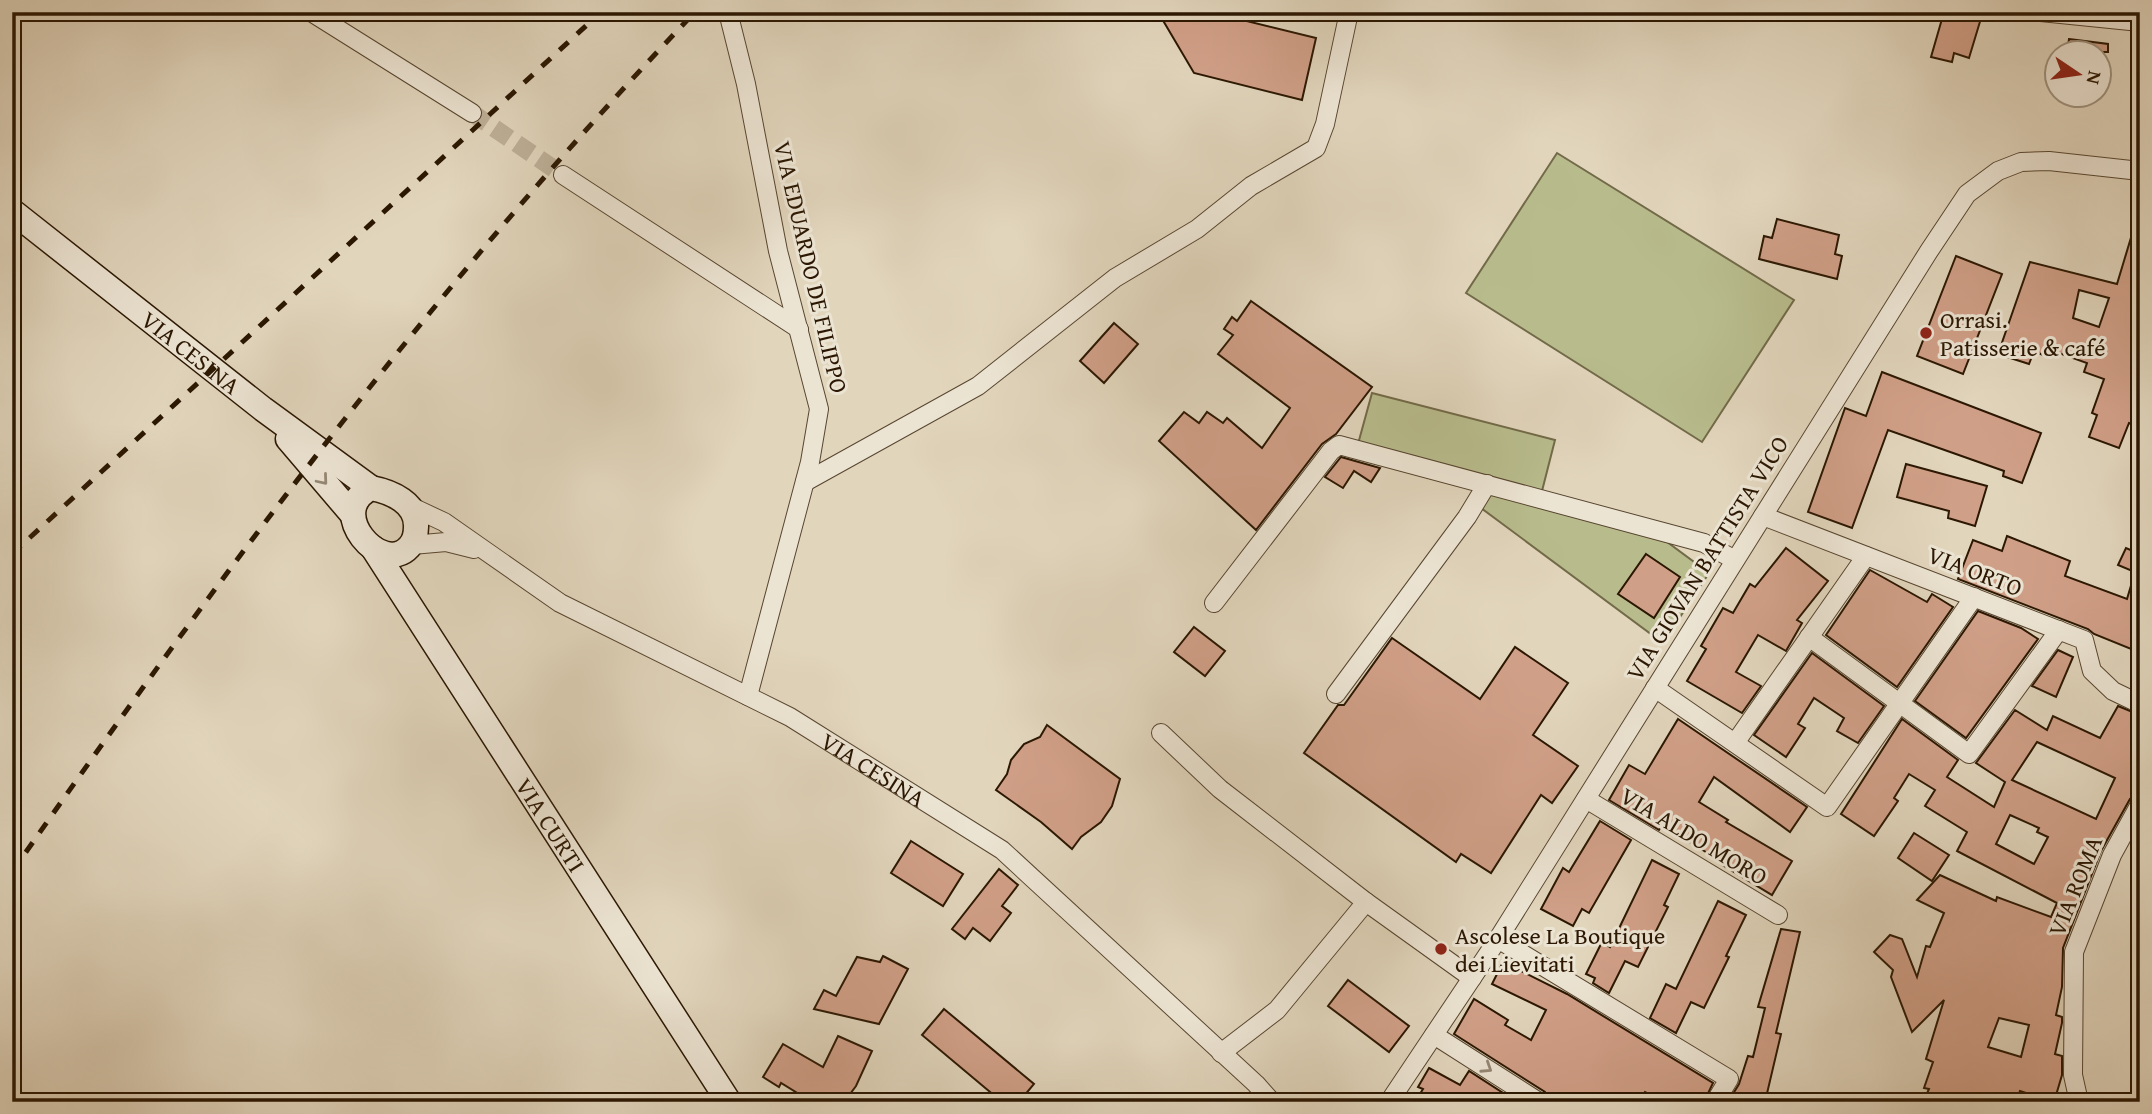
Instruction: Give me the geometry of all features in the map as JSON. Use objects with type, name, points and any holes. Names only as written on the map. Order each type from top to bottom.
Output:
[{"type":"main road","name":"VIA CESINA","points":[[12,211],[263,409],[371,488],[383,490],[412,507]]},
{"type":"main road","points":[[263,409],[352,514],[356,526],[373,548]]},
{"type":"main road","points":[[352,514],[355,502],[362,493],[371,488]]},
{"type":"main road","points":[[408,604],[408,549],[416,530],[412,507]]},
{"type":"main road","name":"VIA CESINA","points":[[373,548],[382,554],[394,556],[408,549]]},
{"type":"main road","name":"VIA CURTI","points":[[373,548],[729,1102]]},
{"type":"street","points":[[311,12],[472,113]]},
{"type":"street","points":[[805,482],[978,386],[1115,278],[1196,229],[1251,186],[1315,148],[1325,124],[1349,12]]},
{"type":"street","points":[[2041,12],[2140,22]]},
{"type":"street","name":"VIA EDUARDO DE FILIPPO","points":[[734,15],[778,251],[819,408],[805,482],[748,696]]},
{"type":"street","name":"VIA GIOVAN BATTISTA VICO","points":[[1389,1102],[1498,939],[1921,262],[1967,194],[1998,171],[2021,162],[2049,161],[2140,171]]},
{"type":"street","points":[[563,175],[799,329]]},
{"type":"street","points":[[1214,603],[1331,451],[1339,445],[1704,543],[1735,560]]},
{"type":"street","points":[[1336,694],[1467,517],[1487,484]]},
{"type":"street","points":[[412,507],[444,522],[487,552]]},
{"type":"street","name":"VIA ORTO","points":[[1763,516],[2084,640],[2092,671],[2113,691],[2140,704]]},
{"type":"street","name":"VIA CESINA","points":[[408,549],[446,542],[487,552],[560,603],[790,717],[1002,850],[1272,1102]]},
{"type":"street","points":[[1734,743],[1866,556]]},
{"type":"street","points":[[1655,688],[1827,807],[1974,597]]},
{"type":"street","points":[[1809,637],[1969,754],[2059,630]]},
{"type":"street","points":[[1161,733],[1220,789],[1366,902],[1472,978]]},
{"type":"street","name":"VIA ALDO MORO","points":[[1586,799],[1778,915]]},
{"type":"street","name":"VIA ROMA","points":[[2079,1102],[2073,1075],[2074,952],[2112,855],[2140,804]]},
{"type":"street","points":[[1222,1053],[1277,1010],[1366,902]]},
{"type":"street","points":[[1498,939],[1729,1079],[1715,1102]]},
{"type":"street","points":[[1434,1035],[1539,1102]]},
{"type":"green space","points":[[1557,153],[1794,300],[1702,442],[1466,293]]},
{"type":"green space","points":[[1372,393],[1555,440],[1542,491],[1358,444]]},
{"type":"green space","points":[[1493,491],[1667,542],[1709,573],[1663,643],[1481,508]]},
{"type":"building","points":[[1158,12],[1210,12],[1316,38],[1302,100],[1194,73]]},
{"type":"building","points":[[1944,12],[1972,12],[1982,15],[1969,58],[1954,53],[1952,62],[1931,57]]},
{"type":"building","points":[[1777,219],[1839,235],[1835,254],[1842,256],[1837,279],[1759,259],[1764,236],[1772,238]]},
{"type":"building","points":[[2136,221],[2140,221],[2140,427],[2129,423],[2119,448],[2089,437],[2097,415],[2092,413],[2104,379],[2084,372],[2087,363],[2045,348],[2043,355],[2034,351],[2029,364],[1998,354],[2030,262],[2117,284]],"holes":[[[2079,290],[2109,298],[2099,327],[2073,318]]]},
{"type":"building","points":[[1956,256],[2002,274],[1963,374],[1917,356]]},
{"type":"building","points":[[1251,301],[1372,387],[1336,434],[1322,444],[1256,530],[1159,441],[1184,412],[1199,423],[1207,412],[1223,423],[1227,418],[1262,448],[1290,408],[1218,354],[1233,335],[1224,329],[1232,317],[1237,321]]},
{"type":"building","points":[[1114,323],[1138,344],[1104,383],[1080,361]]},
{"type":"building","points":[[1882,372],[2041,433],[2022,483],[2003,476],[2004,471],[1888,430],[1852,528],[1808,512],[1845,408],[1866,416]]},
{"type":"building","points":[[1341,457],[1380,468],[1371,482],[1354,471],[1343,488],[1325,477]]},
{"type":"building","points":[[1906,464],[1987,486],[1975,526],[1948,518],[1949,511],[1897,497]]},
{"type":"building","points":[[2007,536],[2070,561],[2065,576],[2127,599],[2135,572],[2118,565],[2126,548],[2140,554],[2140,641],[2136,651],[2088,629],[1958,579],[1973,540],[2002,551]]},
{"type":"building","points":[[1786,548],[1828,581],[1797,620],[1802,623],[1786,651],[1758,635],[1736,672],[1761,686],[1742,713],[1687,681],[1706,649],[1701,646],[1723,608],[1733,613],[1750,584],[1755,587]]},
{"type":"building","points":[[1646,554],[1680,577],[1654,618],[1618,594]]},
{"type":"building","points":[[1870,570],[1927,602],[1932,594],[1953,607],[1897,687],[1826,635]]},
{"type":"building","points":[[1978,611],[2021,628],[2038,639],[1966,738],[1915,701]]},
{"type":"building","points":[[1194,627],[1225,651],[1205,676],[1174,652]]},
{"type":"building","points":[[1392,638],[1480,699],[1515,647],[1568,683],[1533,735],[1578,766],[1552,803],[1541,795],[1491,873],[1461,854],[1456,862],[1304,753],[1338,705],[1344,705]]},
{"type":"building","points":[[2058,650],[2073,657],[2056,697],[2032,686]]},
{"type":"building","points":[[1812,653],[1884,706],[1858,743],[1837,731],[1844,718],[1814,698],[1798,724],[1805,728],[1786,757],[1754,735]]},
{"type":"building","points":[[2118,706],[2140,715],[2140,788],[2130,799],[2101,851],[2063,948],[2062,987],[2056,1015],[2062,1017],[2062,1023],[2055,1054],[2062,1056],[2062,1075],[2054,1102],[2020,1091],[2016,1102],[1923,1102],[1929,1089],[1924,1088],[1933,1062],[1926,1059],[1944,1000],[1912,1032],[1891,977],[1893,970],[1874,952],[1890,935],[1902,939],[1917,977],[1926,946],[1930,947],[1944,913],[1917,900],[1940,875],[1996,901],[1997,897],[2051,917],[2057,903],[1957,851],[1967,832],[1925,806],[1935,790],[1909,774],[1894,798],[1898,801],[1874,836],[1841,814],[1902,719],[1958,760],[1947,777],[1994,807],[2005,782],[1976,763],[2015,710],[2047,730],[2053,716],[2100,738]],"holes":[[[2037,742],[2115,778],[2096,819],[2012,780]],[[2010,815],[2039,828],[2037,832],[2048,837],[2034,864],[1996,844]],[[1999,1018],[2029,1025],[2021,1057],[1988,1047]]]},
{"type":"building","points":[[1678,719],[1807,807],[1790,832],[1714,777],[1699,802],[1728,820],[1726,822],[1792,861],[1772,895],[1662,825],[1659,830],[1609,800],[1629,765],[1645,774]]},
{"type":"building","points":[[1047,725],[1120,779],[1112,806],[1101,822],[1081,837],[1072,849],[1041,822],[996,790],[1007,774],[1011,760],[1024,744],[1040,737]]},
{"type":"building","points":[[1600,821],[1631,840],[1589,913],[1582,909],[1573,926],[1541,909],[1563,868],[1569,872]]},
{"type":"building","points":[[1914,833],[1949,855],[1932,881],[1898,858]]},
{"type":"building","points":[[911,841],[963,874],[943,906],[891,873]]},
{"type":"building","points":[[1652,860],[1679,874],[1664,905],[1668,907],[1638,967],[1625,961],[1609,993],[1593,983],[1595,978],[1586,974],[1602,942],[1610,947]]},
{"type":"building","points":[[999,869],[1018,885],[1002,906],[1011,913],[990,941],[973,928],[965,939],[952,929]]},
{"type":"building","points":[[1718,901],[1746,915],[1704,1008],[1691,1002],[1676,1033],[1650,1018],[1666,984],[1676,989]]},
{"type":"building","points":[[1781,929],[1800,932],[1776,1033],[1781,1034],[1765,1102],[1728,1102],[1739,1084],[1748,1056],[1753,1057],[1765,1008],[1758,1007]]},
{"type":"building","points":[[883,956],[908,969],[879,1024],[814,1009],[824,990],[836,996],[857,957],[880,962]]},
{"type":"building","points":[[1503,962],[1567,994],[1713,1083],[1704,1102],[1665,1102],[1645,1092],[1640,1102],[1600,1102],[1588,1095],[1584,1102],[1550,1102],[1545,1092],[1454,1034],[1474,999],[1508,1020],[1505,1025],[1531,1040],[1546,1010],[1492,984]]},
{"type":"building","points":[[1348,980],[1409,1026],[1389,1052],[1328,1006]]},
{"type":"building","points":[[944,1009],[1034,1084],[1019,1102],[1002,1102],[922,1035]]},
{"type":"building","points":[[838,1036],[872,1051],[856,1086],[844,1102],[812,1102],[781,1083],[779,1087],[763,1077],[783,1044],[823,1067]]},
{"type":"building","points":[[1429,1068],[1460,1085],[1469,1071],[1517,1102],[1415,1102],[1423,1089],[1418,1087]]},
{"type":"tunnel","points":[[472,113],[563,175]]},
{"type":"railway","points":[[12,554],[601,12]]},
{"type":"railway","points":[[12,872],[172,648],[337,429],[510,217],[601,113],[695,12]]},
{"type":"place","name":"Orrasi. Patisserie & café","points":[[1926,333]]},
{"type":"place","name":"Ascolese La Boutique dei Lievitati","points":[[1441,949]]}]
